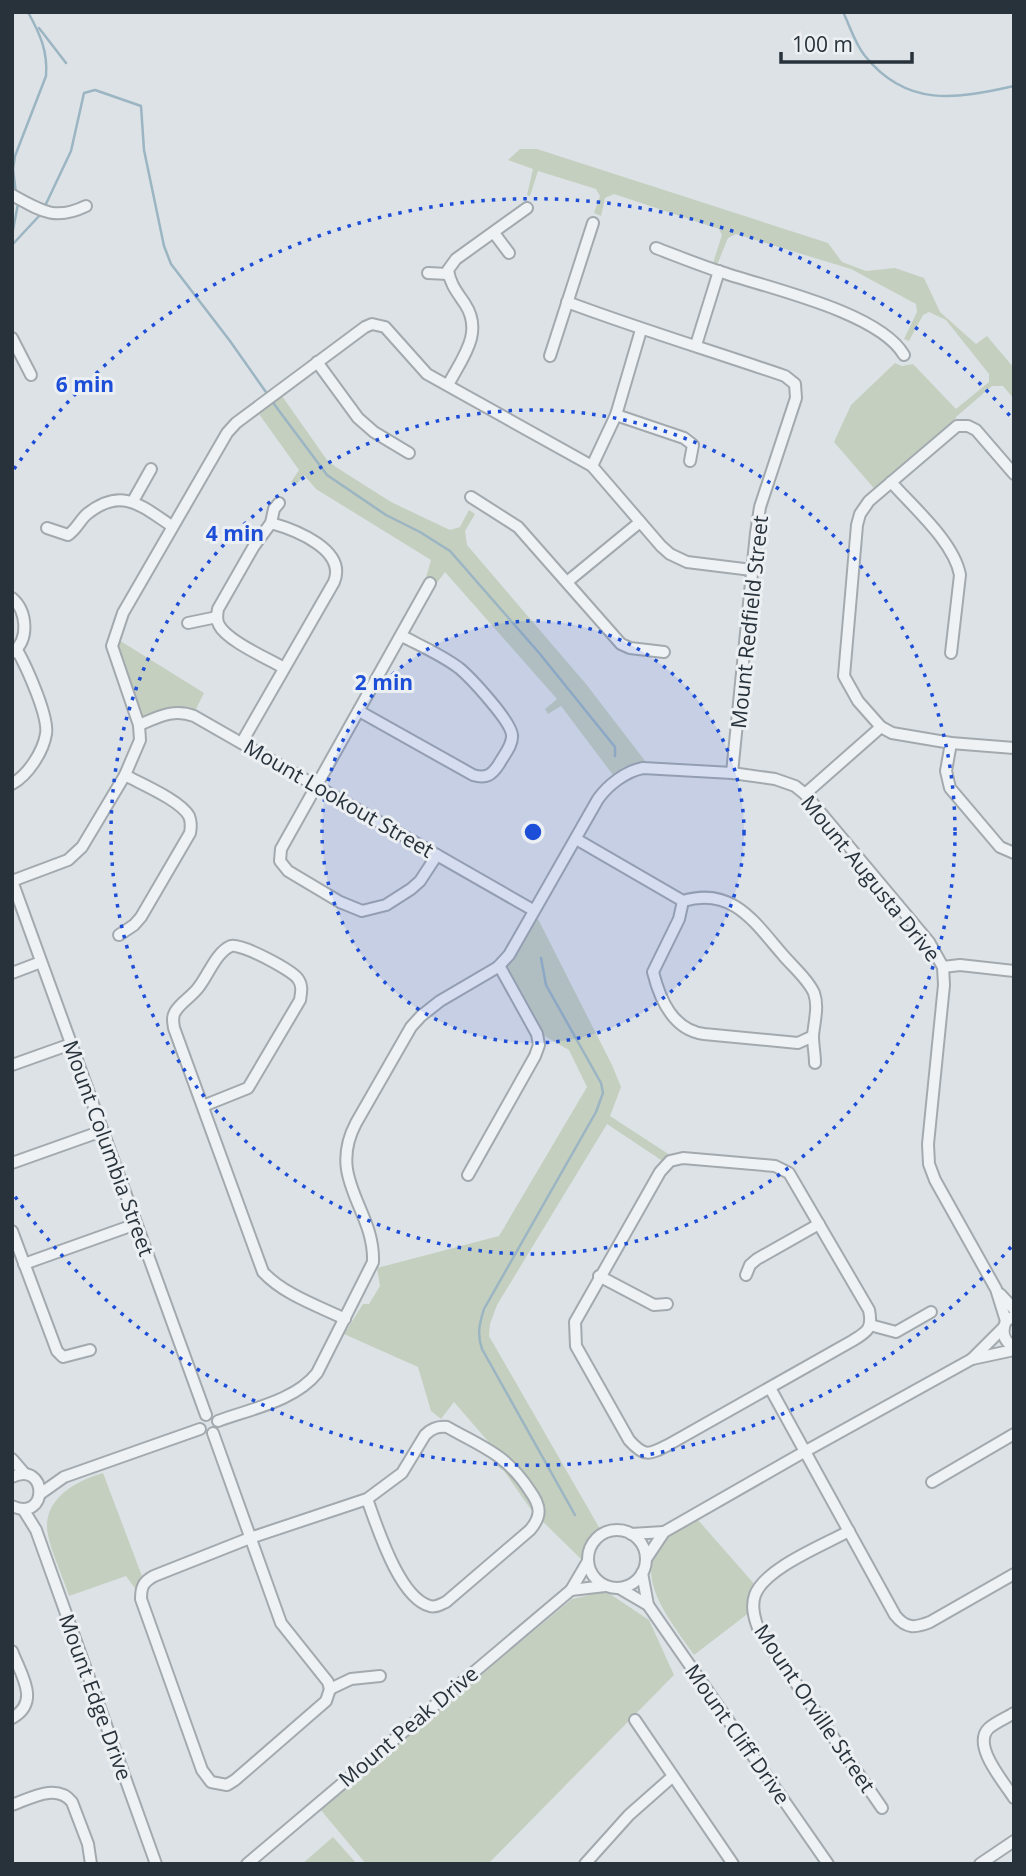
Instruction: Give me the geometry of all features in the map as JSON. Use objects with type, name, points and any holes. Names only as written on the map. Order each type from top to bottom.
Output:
[{"type":"street","points":[[13,196],[48,213],[63,215],[86,206]]},
{"type":"street","points":[[448,385],[474,331],[471,314],[451,284],[448,274],[451,263],[527,208]]},
{"type":"street","points":[[550,356],[593,223]]},
{"type":"street","points":[[494,233],[509,253]]},
{"type":"street","points":[[656,248],[835,308],[893,339],[904,355]]},
{"type":"street","points":[[696,345],[719,271]]},
{"type":"street","points":[[428,273],[448,274]]},
{"type":"street","name":"Mount Redfield Street","points":[[567,302],[641,330],[696,345],[785,376],[795,384],[796,398],[761,507],[752,570],[733,773]]},
{"type":"street","points":[[12,881],[68,860],[76,853],[88,838],[125,775],[140,740],[139,725],[114,655],[112,641],[123,612],[227,433],[268,398],[365,327],[385,327],[419,367],[592,466],[662,546],[678,559],[752,570]]},
{"type":"street","points":[[592,466],[616,415],[641,330]]},
{"type":"street","points":[[12,338],[31,375]]},
{"type":"street","points":[[317,362],[358,418],[374,432],[409,453]]},
{"type":"street","points":[[616,415],[684,438],[693,445],[690,461]]},
{"type":"street","points":[[1014,474],[976,430],[961,425],[865,505],[857,525],[844,676],[858,701],[881,727],[891,733],[951,743],[1014,748]]},
{"type":"street","points":[[133,501],[150,469]]},
{"type":"street","points":[[891,482],[947,546],[958,566],[960,575],[951,653]]},
{"type":"street","points":[[471,496],[518,527],[621,644],[630,648],[664,652]]},
{"type":"street","points":[[47,528],[68,535],[85,517],[103,504],[117,500],[133,501],[173,526]]},
{"type":"street","points":[[279,503],[274,509],[271,523],[218,609],[217,617],[218,624],[229,635],[284,668]]},
{"type":"street","points":[[567,582],[640,522]]},
{"type":"street","points":[[242,741],[334,582],[337,568],[328,552],[295,532],[271,523]]},
{"type":"street","points":[[430,583],[281,849],[280,861],[288,871],[362,912],[386,905],[420,881],[437,855]]},
{"type":"street","points":[[12,598],[19,604],[25,624],[14,651],[30,678],[46,724],[46,734],[34,761],[23,776],[12,784]]},
{"type":"street","points":[[188,623],[217,617]]},
{"type":"street","points":[[359,711],[481,778],[493,772],[511,744],[513,737],[509,726],[465,674],[453,664],[402,636]]},
{"type":"street","name":"Mount Lookout Street","points":[[139,725],[162,715],[180,712],[194,716],[242,741],[533,910]]},
{"type":"street","points":[[805,794],[881,727]]},
{"type":"street","points":[[951,743],[946,771],[950,788],[1000,847],[1014,853]]},
{"type":"street","name":"Mount Augusta Drive","points":[[218,1421],[292,1394],[306,1385],[321,1367],[371,1268],[374,1253],[347,1174],[345,1161],[348,1139],[416,1022],[440,1001],[498,967],[517,942],[601,794],[635,769],[733,773],[775,779],[795,786],[805,794],[929,942],[943,967],[944,985],[928,1144],[929,1164],[935,1181],[996,1289],[1008,1322]]},
{"type":"street","points":[[119,935],[141,917],[190,833],[191,824],[189,816],[181,808],[125,775]]},
{"type":"street","points":[[576,839],[683,901],[693,898],[727,901],[747,914],[813,992],[816,1011],[813,1036],[815,1063]]},
{"type":"street","name":"Mount Columbia Street","points":[[12,881],[206,1415]]},
{"type":"street","points":[[683,901],[679,919],[653,972],[662,997],[677,1022],[691,1033],[797,1043],[813,1036]]},
{"type":"street","points":[[203,1106],[248,1088],[300,1000],[302,990],[296,976],[237,945],[229,947],[223,953],[197,990],[173,1015],[174,1028],[263,1272],[271,1281],[345,1319]]},
{"type":"street","points":[[12,973],[41,962]]},
{"type":"street","points":[[943,967],[960,965],[1014,971]]},
{"type":"street","points":[[468,1175],[539,1045],[537,1034],[498,967]]},
{"type":"street","points":[[12,1065],[71,1044]]},
{"type":"street","points":[[12,1163],[102,1131]]},
{"type":"street","points":[[677,1158],[779,1167],[793,1178],[869,1310],[870,1325],[864,1334],[770,1388],[654,1452],[645,1453],[637,1450],[629,1440],[576,1346],[575,1322],[599,1276],[660,1172],[670,1161],[677,1158]]},
{"type":"street","points":[[24,1264],[136,1224]]},
{"type":"street","points":[[746,1275],[750,1265],[757,1259],[819,1224]]},
{"type":"street","points":[[12,1231],[57,1351],[63,1357],[90,1350]]},
{"type":"street","points":[[599,1276],[654,1305],[667,1304]]},
{"type":"street","name":"Mount Augusta Drive","points":[[996,1289],[1014,1309]]},
{"type":"street","points":[[870,1325],[896,1332],[931,1312]]},
{"type":"street","name":"Mount Peak Drive","points":[[1008,1322],[1006,1341],[1014,1348]]},
{"type":"street","name":"Mount Peak Drive","points":[[972,1359],[1008,1322]]},
{"type":"street","name":"Mount Peak Drive","points":[[247,1864],[571,1590],[588,1560],[590,1548],[604,1533],[620,1530],[631,1534],[664,1532],[972,1359],[1014,1348]]},
{"type":"street","points":[[770,1388],[895,1615],[904,1625],[918,1627],[930,1622],[1014,1574]]},
{"type":"street","points":[[206,1415],[213,1416],[218,1421],[218,1428],[213,1433],[200,1429],[201,1419],[206,1415]]},
{"type":"street","points":[[213,1433],[250,1538],[281,1623],[328,1682],[330,1689],[326,1701],[235,1780],[227,1785],[211,1782],[206,1776],[142,1599],[142,1586],[146,1580],[250,1538],[368,1499],[402,1473],[429,1430],[440,1426],[447,1427],[511,1465],[534,1496],[540,1513],[530,1530],[446,1602],[430,1606],[410,1589],[394,1567],[368,1499]]},
{"type":"street","points":[[38,1499],[64,1477],[200,1429]]},
{"type":"street","points":[[932,1482],[1014,1434]]},
{"type":"street","name":"Mount Edge Drive","points":[[12,1459],[38,1484],[36,1530]]},
{"type":"street","points":[[12,1477],[64,1477]]},
{"type":"street","name":"Mount Edge Drive","points":[[38,1499],[18,1508],[36,1530],[156,1864]]},
{"type":"street","name":"Mount Orville Street","points":[[849,1531],[772,1574],[758,1590],[753,1608],[758,1628],[882,1808]]},
{"type":"street","name":"Mount Peak Drive","points":[[642,1573],[646,1559],[664,1532]]},
{"type":"street","points":[[631,1534],[643,1545],[646,1559]]},
{"type":"street","points":[[588,1560],[592,1573],[605,1586]]},
{"type":"street","points":[[571,1590],[605,1586],[619,1588],[632,1584],[642,1573]]},
{"type":"street","name":"Mount Cliff Drive","points":[[642,1573],[648,1605],[828,1864]]},
{"type":"street","name":"Mount Cliff Drive","points":[[619,1588],[648,1605]]},
{"type":"street","points":[[12,1651],[28,1696],[25,1708],[12,1718]]},
{"type":"street","points":[[330,1689],[351,1679],[380,1676]]},
{"type":"street","points":[[1014,1713],[990,1727],[984,1734],[983,1742],[989,1759],[1014,1798]]},
{"type":"street","points":[[635,1720],[733,1864]]},
{"type":"street","points":[[586,1864],[629,1815],[672,1777]]},
{"type":"street","points":[[12,1805],[54,1792],[67,1797],[88,1844],[91,1864]]},
{"type":"street","points":[[979,1864],[1014,1841]]},
{"type":"green space","points":[[520,149],[537,149],[828,243],[842,262],[866,271],[895,268],[924,278],[940,312],[976,344],[987,336],[1014,368],[1014,399],[1003,386],[992,386],[956,417],[955,425],[878,493],[834,442],[851,405],[895,363],[902,366],[913,364],[956,409],[989,382],[989,374],[946,320],[929,312],[923,315],[909,341],[904,339],[917,312],[916,304],[851,269],[736,234],[728,238],[717,265],[713,263],[722,235],[719,229],[614,194],[605,198],[601,216],[594,213],[600,196],[596,189],[538,171],[530,196],[527,195],[533,169],[508,160]]},
{"type":"green space","points":[[282,396],[327,460],[391,502],[450,530],[460,527],[469,510],[475,514],[465,531],[467,545],[586,684],[649,766],[616,779],[561,706],[548,714],[545,709],[557,699],[445,572],[434,587],[425,581],[431,560],[316,489],[304,475],[296,485],[291,482],[299,470],[259,414]]},
{"type":"green space","points":[[114,637],[204,693],[194,713],[142,724]]},
{"type":"green space","points":[[536,915],[621,1087],[610,1116],[676,1159],[667,1164],[607,1124],[497,1305],[490,1324],[489,1336],[600,1529],[591,1539],[582,1560],[532,1511],[504,1471],[496,1465],[499,1454],[454,1402],[441,1419],[431,1411],[418,1367],[344,1334],[363,1304],[369,1304],[380,1286],[377,1268],[499,1236],[587,1087],[569,1050],[539,1033],[502,970]]},
{"type":"green space","points":[[103,1473],[145,1584],[140,1595],[126,1576],[69,1596],[50,1542],[48,1516],[65,1491]]},
{"type":"green space","points":[[698,1520],[756,1586],[750,1612],[694,1655],[657,1597],[651,1565],[657,1550],[669,1536]]},
{"type":"green space","points":[[602,1592],[613,1596],[649,1620],[674,1675],[488,1864],[366,1864],[320,1809],[572,1599]]},
{"type":"green space","points":[[333,1837],[357,1864],[302,1864]]},
{"type":"waterway","points":[[16,194],[13,169],[15,156],[46,76],[42,43],[28,12]]},
{"type":"waterway","points":[[843,12],[865,56],[881,73],[915,92],[952,96],[1014,86]]},
{"type":"waterway","points":[[39,28],[66,63]]},
{"type":"waterway","points":[[45,206],[71,151],[84,93],[95,90],[141,106],[144,150],[164,246],[171,264],[268,395]]},
{"type":"waterway","points":[[12,235],[18,204]]},
{"type":"waterway","points":[[12,245],[40,215]]},
{"type":"waterway","points":[[271,400],[327,475],[386,515],[450,551],[540,654],[615,747],[615,756]]},
{"type":"waterway","points":[[541,958],[546,985],[601,1083],[603,1093],[596,1112],[484,1309],[479,1334],[482,1349],[575,1515]]}]
